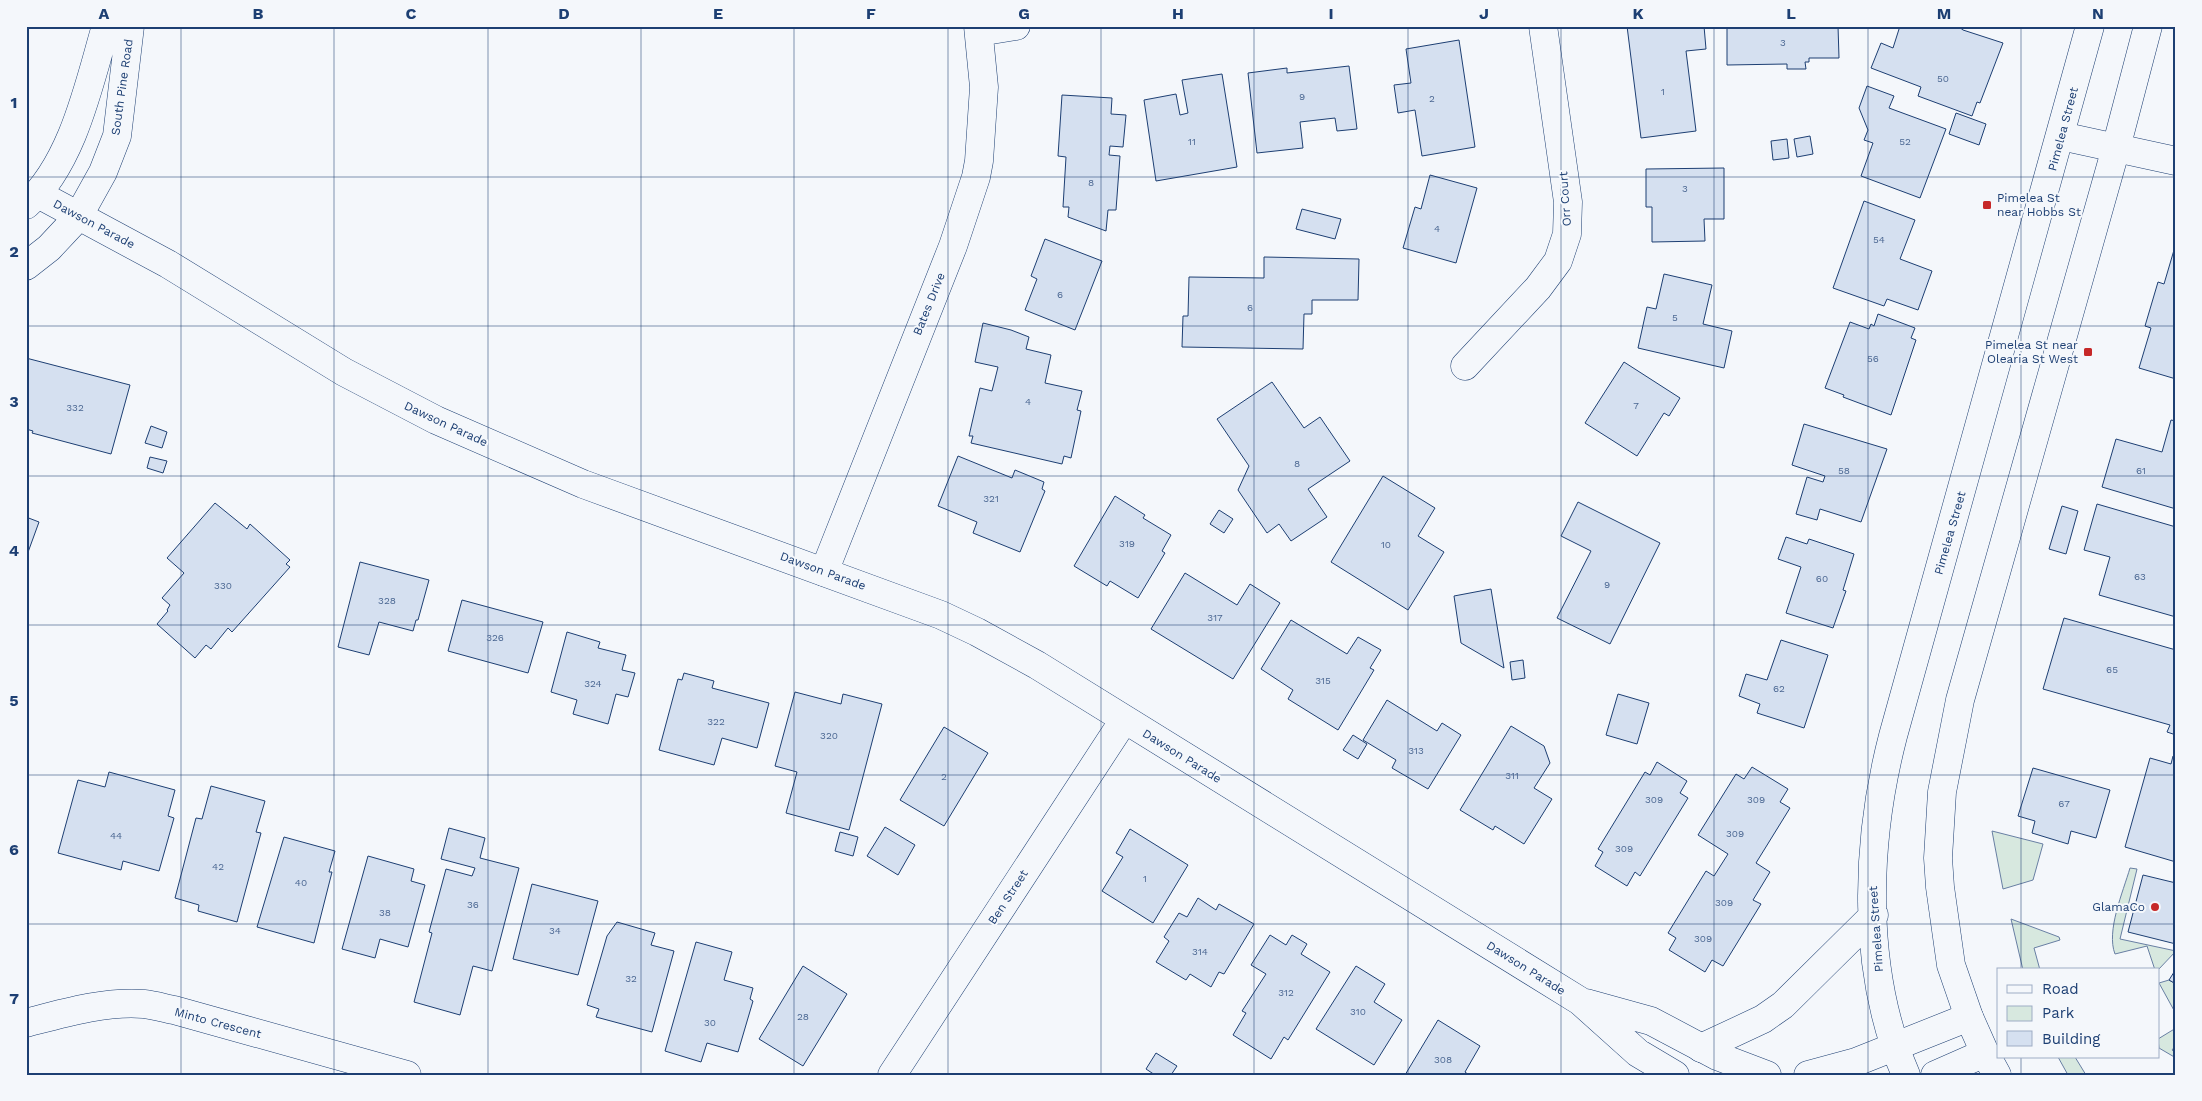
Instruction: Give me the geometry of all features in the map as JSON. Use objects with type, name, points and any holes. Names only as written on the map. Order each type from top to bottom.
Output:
[{"type":"street","name":"South Pine Road","points":[[32,200],[61,157],[78,121],[106,26]]},
{"type":"street","name":"South Pine Road","points":[[26,266],[49,248],[78,216],[103,172],[117,136],[130,26]]},
{"type":"street","points":[[978,29],[1016,26]]},
{"type":"street","name":"Orr Court","points":[[1465,366],[1538,288],[1558,261],[1567,234],[1568,202],[1543,26]]},
{"type":"street","name":"Pimelea Street","points":[[1894,1048],[1882,999],[1876,954],[1874,914],[1875,834],[1887,760],[2090,26]]},
{"type":"street","points":[[1935,1075],[1991,1064],[1970,1017],[1951,965],[1940,887],[1938,858],[1942,792],[1960,700],[2116,148],[2148,26]]},
{"type":"street","name":"Bates Drive","points":[[824,572],[952,246],[976,177],[984,87],[978,29]]},
{"type":"street","points":[[2061,136],[2176,161]]},
{"type":"street","name":"Dawson Parade","points":[[32,200],[78,216],[168,264],[344,372],[419,412],[576,481],[927,610],[977,632],[1037,665],[1580,1001],[1638,1053],[1675,1075]]},
{"type":"street","name":"Ben Street","points":[[892,1075],[1124,720]]},
{"type":"street","points":[[1701,1048],[1772,1014],[1805,984],[1874,914]]},
{"type":"street","name":"Dawson Parade","points":[[1580,1001],[1652,1021],[1730,1062],[1767,1075]]},
{"type":"street","name":"Minto Crescent","points":[[26,1023],[89,1008],[108,1005],[144,1004],[174,1010],[407,1075]]},
{"type":"street","points":[[1808,1075],[1841,1067],[1970,1017]]},
{"type":"street","points":[[1894,1048],[1906,1075]]},
{"type":"green space","points":[[1992,831],[2043,844],[2033,880],[2003,889]]},
{"type":"green space","points":[[2130,868],[2137,869],[2120,939],[2176,951],[2160,968],[2154,968],[2147,946],[2115,954],[2113,945],[2114,923]]},
{"type":"green space","points":[[2011,919],[2059,937],[2060,940],[2034,948],[2039,968],[2023,968]]},
{"type":"green space","points":[[2169,980],[2176,984],[2176,1014],[2160,985],[2160,983]]},
{"type":"green space","points":[[2176,1028],[2176,1045],[2172,1050],[2176,1053],[2176,1058],[2160,1049],[2160,1038]]},
{"type":"green space","points":[[2059,1058],[2076,1058],[2086,1075],[2068,1075]]},
{"type":"building","points":[[1627,26],[1704,26],[1706,49],[1686,51],[1696,131],[1641,138]]},
{"type":"building","points":[[1727,26],[1838,26],[1839,58],[1809,58],[1809,62],[1805,62],[1806,69],[1787,69],[1787,64],[1727,65]]},
{"type":"building","points":[[1900,26],[1958,26],[1963,30],[2003,43],[1980,103],[1977,102],[1972,116],[1918,96],[1921,87],[1871,68],[1881,43],[1893,48]]},
{"type":"building","points":[[1459,40],[1475,147],[1422,156],[1415,110],[1398,113],[1394,85],[1411,83],[1406,49]]},
{"type":"building","points":[[1349,66],[1357,129],[1337,131],[1335,118],[1300,122],[1303,148],[1257,153],[1248,73],[1287,68],[1287,73]]},
{"type":"building","points":[[1222,74],[1237,167],[1156,181],[1144,100],[1176,94],[1180,115],[1188,113],[1182,80]]},
{"type":"building","points":[[1867,86],[1894,96],[1889,108],[1946,129],[1920,198],[1861,176],[1873,143],[1864,140],[1868,130],[1859,108]]},
{"type":"building","points":[[1062,95],[1112,98],[1111,114],[1126,115],[1123,147],[1110,146],[1109,155],[1120,156],[1116,210],[1108,210],[1106,231],[1068,217],[1069,207],[1063,207],[1066,157],[1058,156]]},
{"type":"building","points":[[1956,113],[1986,124],[1979,145],[1949,134]]},
{"type":"building","points":[[1810,136],[1813,154],[1797,157],[1794,139]]},
{"type":"building","points":[[1787,139],[1789,158],[1773,160],[1771,141]]},
{"type":"building","points":[[1724,168],[1724,219],[1704,219],[1705,241],[1652,242],[1652,207],[1646,207],[1646,169]]},
{"type":"building","points":[[1430,175],[1477,188],[1456,263],[1403,248],[1415,207],[1421,209]]},
{"type":"building","points":[[1864,201],[1915,220],[1900,259],[1932,271],[1918,310],[1887,299],[1884,306],[1833,288]]},
{"type":"building","points":[[1302,209],[1341,219],[1335,239],[1296,229]]},
{"type":"building","points":[[1045,239],[1102,261],[1075,330],[1025,310],[1037,279],[1031,276]]},
{"type":"building","points":[[2174,250],[2176,250],[2176,379],[2139,368],[2151,328],[2145,326],[2158,282],[2164,284]]},
{"type":"building","points":[[1264,257],[1359,259],[1358,300],[1312,300],[1312,314],[1304,314],[1303,349],[1182,347],[1183,316],[1188,316],[1189,277],[1264,278]]},
{"type":"building","points":[[1664,274],[1712,285],[1703,324],[1732,331],[1724,368],[1638,348],[1647,307],[1656,309]]},
{"type":"building","points":[[1878,314],[1915,328],[1911,338],[1916,340],[1891,415],[1843,397],[1844,395],[1825,388],[1850,322],[1869,329],[1871,324],[1874,326]]},
{"type":"building","points":[[983,323],[1029,337],[1026,349],[1051,355],[1045,383],[1082,391],[1077,410],[1081,411],[1071,458],[1064,456],[1062,464],[971,443],[973,436],[969,436],[980,388],[992,391],[998,367],[975,362]]},
{"type":"building","points":[[26,358],[130,385],[111,454],[32,433],[33,431],[26,429]]},
{"type":"building","points":[[1624,362],[1680,398],[1669,416],[1664,413],[1637,456],[1585,423]]},
{"type":"building","points":[[1272,382],[1304,428],[1320,417],[1350,461],[1308,489],[1327,517],[1291,541],[1279,524],[1267,533],[1238,490],[1249,466],[1217,419]]},
{"type":"building","points":[[2171,420],[2176,421],[2176,509],[2102,487],[2116,439],[2162,452]]},
{"type":"building","points":[[1804,424],[1887,449],[1861,522],[1820,509],[1817,520],[1796,514],[1807,477],[1823,482],[1825,476],[1792,465]]},
{"type":"building","points":[[151,426],[167,432],[162,448],[145,443]]},
{"type":"building","points":[[958,456],[1012,478],[1015,470],[1044,482],[1042,489],[1045,491],[1020,552],[973,533],[977,522],[938,506]]},
{"type":"building","points":[[150,457],[167,461],[163,473],[147,468]]},
{"type":"building","points":[[1383,476],[1435,508],[1418,536],[1444,552],[1408,610],[1331,562]]},
{"type":"building","points":[[1115,496],[1145,515],[1143,518],[1171,535],[1162,551],[1165,553],[1138,598],[1110,581],[1107,586],[1074,566]]},
{"type":"building","points":[[1578,502],[1660,543],[1610,644],[1557,618],[1591,551],[1561,536]]},
{"type":"building","points":[[215,503],[247,529],[250,524],[290,560],[286,564],[290,567],[232,632],[228,628],[211,649],[206,645],[195,658],[157,624],[168,611],[170,605],[162,598],[184,573],[167,558]]},
{"type":"building","points":[[2097,504],[2176,527],[2176,617],[2099,595],[2110,557],[2084,550]]},
{"type":"building","points":[[2062,506],[2078,511],[2066,554],[2049,549]]},
{"type":"building","points":[[1219,510],[1233,519],[1224,533],[1210,524]]},
{"type":"building","points":[[26,517],[39,522],[27,555],[26,555]]},
{"type":"building","points":[[1786,537],[1807,544],[1809,539],[1854,554],[1843,590],[1846,591],[1833,628],[1786,613],[1801,567],[1778,559]]},
{"type":"building","points":[[360,562],[429,580],[413,631],[379,622],[369,655],[338,647]]},
{"type":"building","points":[[1185,573],[1237,605],[1250,584],[1280,603],[1233,679],[1151,629]]},
{"type":"building","points":[[1491,589],[1504,668],[1461,643],[1454,596]]},
{"type":"building","points":[[462,600],[543,622],[528,673],[448,651]]},
{"type":"building","points":[[2064,618],[2176,650],[2176,735],[2167,732],[2170,725],[2043,689]]},
{"type":"building","points":[[1291,620],[1347,654],[1358,637],[1381,650],[1370,668],[1374,670],[1338,730],[1288,699],[1293,690],[1261,669]]},
{"type":"building","points":[[567,632],[600,642],[598,648],[626,655],[622,670],[635,673],[628,697],[616,694],[608,724],[573,714],[577,700],[551,692]]},
{"type":"building","points":[[1781,640],[1828,655],[1804,728],[1757,713],[1760,704],[1739,696],[1746,674],[1767,680]]},
{"type":"building","points":[[1523,660],[1525,678],[1512,680],[1510,662]]},
{"type":"building","points":[[684,673],[714,681],[712,688],[769,703],[757,748],[722,738],[714,765],[659,750],[678,679],[682,680]]},
{"type":"building","points":[[795,692],[841,704],[843,694],[882,704],[849,830],[786,813],[797,772],[775,766]]},
{"type":"building","points":[[1618,694],[1649,703],[1637,744],[1606,735]]},
{"type":"building","points":[[1387,700],[1437,731],[1442,723],[1461,735],[1428,789],[1392,768],[1396,760],[1363,740]]},
{"type":"building","points":[[1511,726],[1544,746],[1550,763],[1534,788],[1552,799],[1524,844],[1495,826],[1493,830],[1460,810]]},
{"type":"building","points":[[944,727],[988,753],[944,826],[900,800]]},
{"type":"building","points":[[1353,735],[1367,744],[1358,759],[1343,750]]},
{"type":"building","points":[[2173,756],[2176,757],[2176,862],[2125,847],[2150,758],[2171,764]]},
{"type":"building","points":[[1657,762],[1687,781],[1680,793],[1688,798],[1640,876],[1635,872],[1627,886],[1595,866],[1603,852],[1598,849],[1645,772],[1650,775]]},
{"type":"building","points":[[1752,767],[1788,789],[1780,802],[1790,808],[1756,863],[1770,872],[1753,900],[1761,904],[1723,966],[1712,960],[1705,972],[1669,950],[1676,938],[1668,933],[1706,871],[1714,876],[1728,854],[1698,835],[1736,774],[1744,779]]},
{"type":"building","points":[[2033,768],[2110,790],[2096,838],[2071,831],[2068,844],[2032,833],[2035,821],[2018,816]]},
{"type":"building","points":[[109,772],[175,790],[168,816],[174,818],[159,871],[123,861],[121,870],[58,853],[78,780],[105,787]]},
{"type":"building","points":[[211,786],[265,801],[256,832],[261,833],[237,922],[198,911],[199,905],[175,898],[196,818],[202,819]]},
{"type":"building","points":[[885,827],[915,845],[898,875],[867,856]]},
{"type":"building","points":[[449,828],[485,838],[480,858],[519,868],[492,971],[473,966],[460,1015],[414,1002],[432,933],[429,932],[446,869],[472,876],[475,868],[441,859]]},
{"type":"building","points":[[1130,829],[1188,865],[1153,923],[1102,891],[1123,857],[1116,853]]},
{"type":"building","points":[[840,832],[858,837],[853,856],[835,851]]},
{"type":"building","points":[[284,837],[335,851],[329,872],[332,872],[314,943],[257,927]]},
{"type":"building","points":[[368,856],[414,869],[411,881],[425,885],[408,947],[380,939],[375,958],[342,949]]},
{"type":"building","name":"GlamaCo","points":[[2143,875],[2176,883],[2176,944],[2128,932]]},
{"type":"building","points":[[532,884],[598,901],[578,975],[513,959]]},
{"type":"building","points":[[1198,898],[1216,910],[1219,904],[1254,924],[1224,974],[1219,972],[1211,987],[1190,974],[1186,980],[1156,962],[1169,941],[1164,937],[1179,913],[1187,917]]},
{"type":"building","points":[[617,922],[655,933],[651,945],[674,951],[652,1032],[596,1017],[599,1009],[587,1005],[607,936]]},
{"type":"building","points":[[1270,935],[1286,945],[1292,935],[1307,944],[1301,954],[1330,972],[1288,1040],[1284,1037],[1271,1059],[1233,1035],[1246,1013],[1242,1011],[1266,974],[1251,965]]},
{"type":"building","points":[[696,942],[732,952],[724,980],[753,988],[750,999],[753,1001],[738,1052],[707,1043],[701,1062],[665,1051]]},
{"type":"building","points":[[803,966],[847,994],[803,1066],[759,1039]]},
{"type":"building","points":[[1356,966],[1385,984],[1374,1002],[1402,1020],[1374,1065],[1316,1029]]},
{"type":"building","points":[[2176,969],[2176,984],[2169,980]]},
{"type":"building","points":[[1438,1020],[1480,1046],[1465,1072],[1469,1075],[1405,1075]]},
{"type":"building","points":[[1156,1053],[1177,1066],[1171,1075],[1155,1075],[1146,1069]]},
{"type":"place","name":"Pimelea St near Hobbs St","points":[[1987,205]]},
{"type":"place","name":"Pimelea St near Olearia St West","points":[[2088,352]]},
{"type":"place","name":"GlamaCo","points":[[2155,907]]}]
